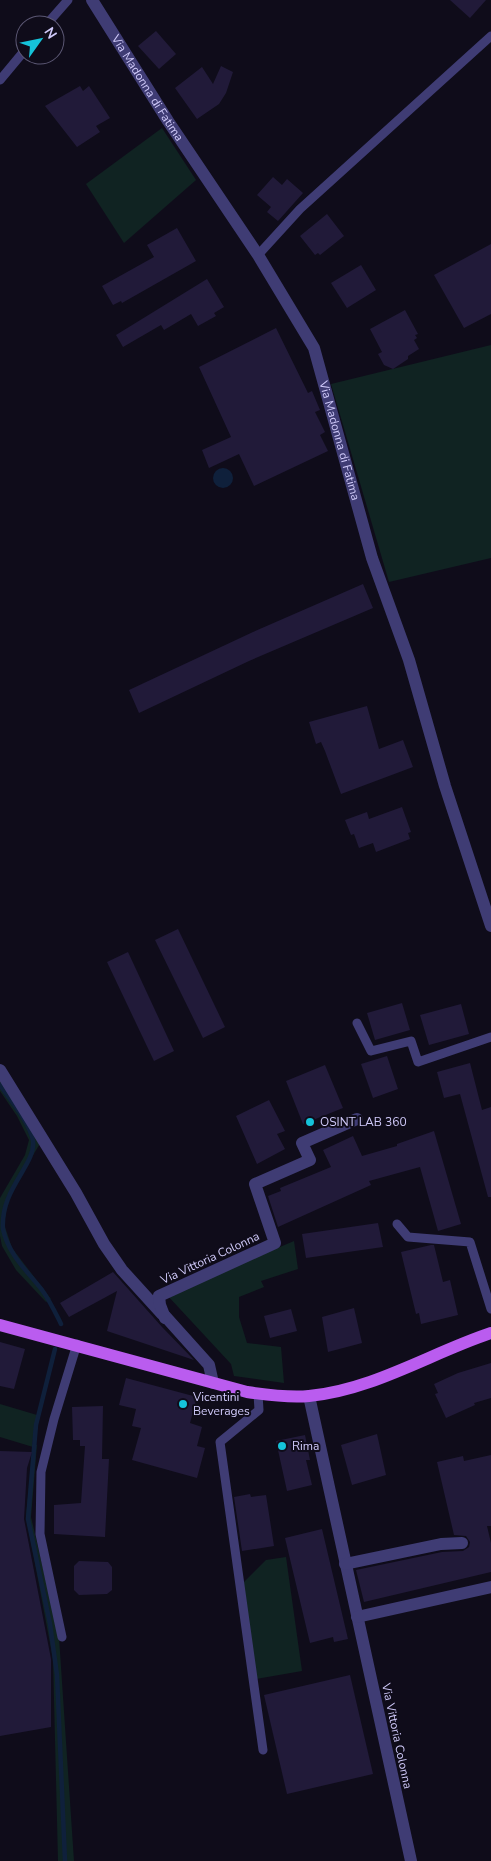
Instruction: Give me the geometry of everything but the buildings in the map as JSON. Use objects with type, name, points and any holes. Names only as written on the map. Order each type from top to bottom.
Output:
[{"type":"main road","points":[[0,1325],[77,1344],[258,1394],[309,1396],[356,1386],[491,1333]]},
{"type":"street","name":"Via Madonna di Fatima","points":[[92,0],[168,121],[258,255],[314,348],[372,558],[409,660],[446,786],[488,900],[491,926]]},
{"type":"street","points":[[0,1070],[76,1194],[104,1244],[122,1270],[209,1365],[213,1383]]},
{"type":"street","name":"Via Vittoria Colonna","points":[[165,1317],[160,1305],[159,1296],[275,1243],[255,1184],[310,1160],[302,1143],[357,1119]]},
{"type":"street","name":"Via Vittoria Colonna","points":[[309,1396],[411,1861]]},
{"type":"street","points":[[345,1564],[442,1544],[462,1543]]},
{"type":"street","points":[[357,1618],[491,1587]]},
{"type":"lane","points":[[55,15],[68,0]]},
{"type":"lane","points":[[258,255],[300,209],[491,36]]},
{"type":"lane","points":[[0,80],[15,62]]},
{"type":"lane","points":[[357,1023],[371,1051],[411,1041],[418,1062],[491,1037]]},
{"type":"lane","points":[[397,1224],[408,1237],[470,1242],[491,1309]]},
{"type":"lane","points":[[62,1637],[40,1534],[41,1472],[54,1419],[77,1344]]},
{"type":"lane","points":[[258,1394],[260,1410],[220,1442],[263,1750]]},
{"type":"green space","points":[[162,128],[196,180],[124,243],[86,184]]},
{"type":"green space","points":[[491,345],[491,558],[389,582],[331,384]]},
{"type":"green space","points":[[0,1074],[41,1142],[15,1185],[8,1202],[4,1224],[12,1248],[51,1299],[46,1302],[16,1270],[2,1246],[0,1236],[0,1198],[25,1155],[29,1140],[17,1116],[0,1091]]},
{"type":"green space","points":[[294,1241],[298,1269],[261,1281],[264,1287],[239,1297],[239,1317],[247,1343],[281,1347],[284,1383],[234,1376],[231,1364],[167,1295]]},
{"type":"green space","points":[[0,1404],[37,1415],[32,1445],[37,1445],[31,1517],[59,1637],[74,1861],[58,1861],[53,1659],[26,1516],[33,1447],[0,1437]]},
{"type":"green space","points":[[286,1557],[302,1671],[256,1679],[243,1583],[266,1560]]},
{"type":"water","points":[[223,468],[230,471],[233,478],[230,485],[223,488],[216,485],[213,478],[216,471]]},
{"type":"waterway","points":[[0,1085],[24,1120],[33,1141],[29,1159],[7,1202],[3,1229],[9,1247],[45,1294],[61,1324]]},
{"type":"waterway","points":[[55,1349],[36,1425],[28,1519],[50,1624],[57,1675],[65,1861]]},
{"type":"place","name":"OSINT LAB 360","points":[[310,1122]]},
{"type":"place","name":"Vicentini Beverages","points":[[183,1404]]},
{"type":"place","name":"Rima","points":[[282,1446]]}]
